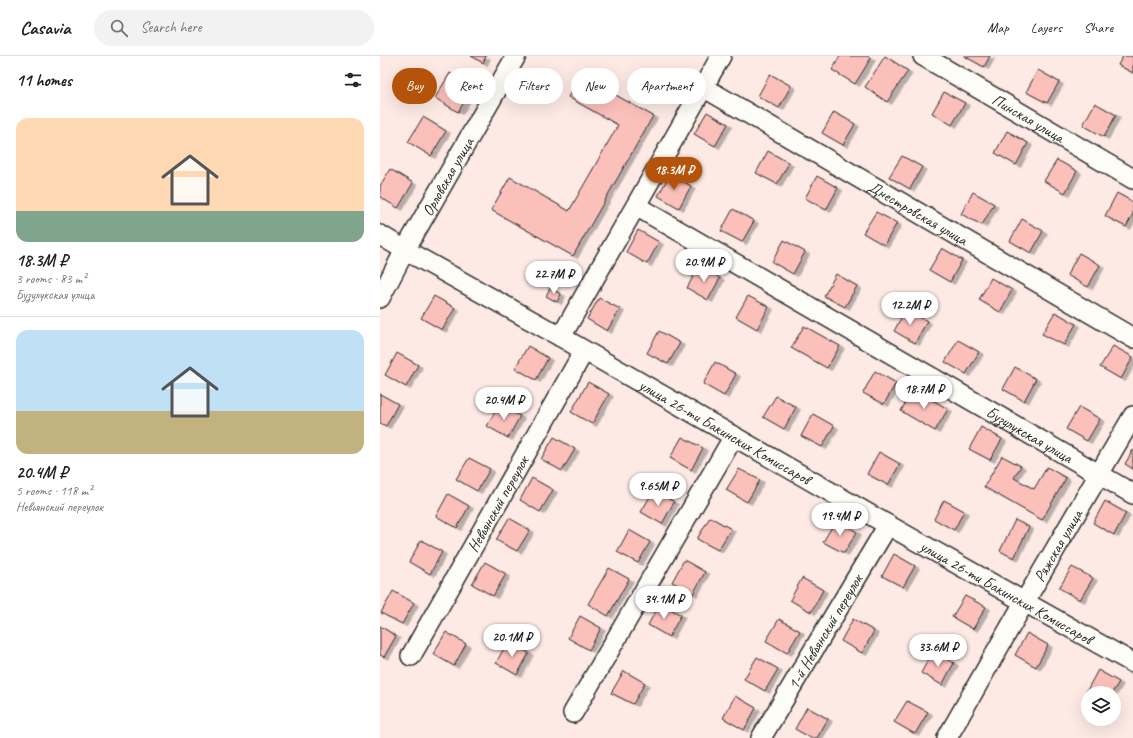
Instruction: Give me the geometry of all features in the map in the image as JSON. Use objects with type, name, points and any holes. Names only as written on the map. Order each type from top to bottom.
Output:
[{"type":"street","name":"Орловская улица","points":[[380,298],[405,250],[516,56]]},
{"type":"street","points":[[706,83],[721,56]]},
{"type":"street","name":"Пинская улица","points":[[923,56],[1133,179]]},
{"type":"street","name":"Днестровская улица","points":[[706,88],[1133,338]]},
{"type":"street","points":[[561,338],[694,104]]},
{"type":"street","name":"Бузулукская улица","points":[[636,206],[1133,494]]},
{"type":"street","name":"улица 26-ти Бакинских Комиссаров","points":[[380,235],[1133,663]]},
{"type":"street","name":"Невьянский переулок","points":[[411,656],[584,351]]},
{"type":"street","name":"Ряжская улица","points":[[948,738],[1024,601],[1133,416]]},
{"type":"street","points":[[573,713],[734,436]]},
{"type":"street","name":"1-й Невьянский переулок","points":[[761,738],[888,524]]},
{"type":"building","points":[[471,56],[486,56],[483,63]]},
{"type":"building","points":[[840,56],[867,56],[871,58],[855,84],[832,70]]},
{"type":"building","points":[[885,56],[908,71],[887,102],[865,87]]},
{"type":"building","points":[[964,56],[990,56],[984,67]]},
{"type":"building","points":[[1123,56],[1133,56],[1133,73],[1118,65]]},
{"type":"building","points":[[1038,70],[1059,82],[1047,103],[1026,92]]},
{"type":"building","points":[[770,74],[791,86],[779,108],[758,96]]},
{"type":"building","points":[[445,81],[445,104],[463,104],[458,112],[437,99],[437,95]]},
{"type":"building","points":[[571,92],[571,99],[568,97]]},
{"type":"building","points":[[944,92],[965,103],[952,125],[932,113]]},
{"type":"building","points":[[619,97],[627,101],[627,104],[632,104],[653,116],[573,256],[491,210],[510,177],[569,211],[618,125],[580,104],[619,104]]},
{"type":"building","points":[[1095,103],[1116,115],[1104,137],[1083,125]]},
{"type":"building","points":[[707,112],[728,124],[715,146],[694,134]]},
{"type":"building","points":[[834,112],[855,124],[843,145],[822,133]]},
{"type":"building","points":[[423,117],[446,131],[431,156],[408,142]]},
{"type":"building","points":[[1007,131],[1028,143],[1016,165],[995,153]]},
{"type":"building","points":[[768,151],[789,163],[777,184],[756,173]]},
{"type":"building","points":[[902,156],[922,167],[910,189],[889,177]]},
{"type":"building","points":[[1057,160],[1077,171],[1065,193],[1044,181]]},
{"type":"building","points":[[390,169],[413,183],[398,208],[380,197],[380,186]]},
{"type":"building","points":[[670,174],[691,186],[679,208],[658,196]]},
{"type":"building","points":[[817,176],[838,188],[826,210],[805,198]]},
{"type":"building","points":[[973,192],[994,204],[982,225],[961,214]]},
{"type":"building","points":[[1117,193],[1133,202],[1133,214],[1126,227],[1105,216]]},
{"type":"building","points":[[733,209],[754,221],[742,242],[721,231]]},
{"type":"building","points":[[876,212],[897,223],[884,245],[863,233]]},
{"type":"building","points":[[1022,219],[1043,231],[1031,253],[1010,241]]},
{"type":"building","points":[[638,230],[659,242],[647,264],[626,252]]},
{"type":"building","points":[[784,240],[805,252],[793,274],[772,262]]},
{"type":"building","points":[[942,248],[962,260],[950,282],[929,270]]},
{"type":"building","points":[[1079,253],[1100,265],[1088,287],[1067,275]]},
{"type":"building","points":[[699,266],[720,278],[708,300],[687,288]]},
{"type":"building","points":[[836,274],[857,286],[845,307],[824,296]]},
{"type":"building","points":[[991,278],[1012,290],[1000,312],[979,300]]},
{"type":"building","points":[[550,288],[561,294],[557,302],[546,296]]},
{"type":"building","points":[[434,296],[455,308],[442,330],[421,318]]},
{"type":"building","points":[[748,296],[769,307],[757,329],[736,317]]},
{"type":"building","points":[[599,298],[620,309],[607,331],[587,319]]},
{"type":"building","points":[[906,309],[927,321],[915,343],[894,331]]},
{"type":"building","points":[[1055,312],[1076,324],[1064,345],[1042,334]]},
{"type":"building","points":[[804,326],[840,346],[827,368],[791,348]]},
{"type":"building","points":[[659,331],[680,343],[668,364],[647,353]]},
{"type":"building","points":[[958,340],[979,352],[966,374],[945,362]]},
{"type":"building","points":[[528,346],[548,358],[536,380],[515,368]]},
{"type":"building","points":[[1113,346],[1133,357],[1121,379],[1100,367]]},
{"type":"building","points":[[397,353],[418,365],[406,387],[385,375]]},
{"type":"building","points":[[715,362],[736,374],[724,396],[703,384]]},
{"type":"building","points":[[1015,367],[1036,379],[1024,401],[1003,389]]},
{"type":"building","points":[[875,371],[896,383],[884,404],[863,393]]},
{"type":"building","points":[[588,382],[609,394],[592,424],[571,412]]},
{"type":"building","points":[[913,389],[948,409],[935,431],[901,411]]},
{"type":"building","points":[[380,394],[398,404],[386,426],[380,423]]},
{"type":"building","points":[[776,396],[796,407],[784,429],[763,417]]},
{"type":"building","points":[[499,405],[520,416],[508,438],[487,426]]},
{"type":"building","points":[[1079,407],[1100,419],[1087,441],[1066,429]]},
{"type":"building","points":[[813,414],[834,426],[822,447],[801,436]]},
{"type":"building","points":[[981,427],[1002,439],[990,460],[969,449]]},
{"type":"building","points":[[554,437],[575,449],[562,471],[541,459]]},
{"type":"building","points":[[682,437],[703,448],[691,470],[670,458]]},
{"type":"building","points":[[1133,450],[1133,469],[1125,464]]},
{"type":"building","points":[[879,452],[900,464],[888,485],[867,474]]},
{"type":"building","points":[[1002,456],[1021,466],[1014,478],[1034,489],[1047,467],[1066,478],[1042,520],[984,487]]},
{"type":"building","points":[[469,458],[490,469],[477,491],[456,479]]},
{"type":"building","points":[[739,469],[760,480],[747,502],[726,490]]},
{"type":"building","points":[[532,478],[553,490],[540,512],[520,500]]},
{"type":"building","points":[[654,490],[674,502],[662,524],[641,512]]},
{"type":"building","points":[[448,494],[469,506],[457,528],[436,516]]},
{"type":"building","points":[[944,500],[964,511],[954,530],[934,519]]},
{"type":"building","points":[[1105,501],[1126,513],[1114,535],[1093,523]]},
{"type":"building","points":[[710,517],[731,529],[718,550],[697,539]]},
{"type":"building","points":[[509,518],[530,530],[517,551],[496,540]]},
{"type":"building","points":[[836,520],[857,532],[844,553],[823,542]]},
{"type":"building","points":[[1015,520],[1029,527],[1014,558],[1000,551]]},
{"type":"building","points":[[629,530],[650,542],[638,563],[617,552]]},
{"type":"building","points":[[421,540],[442,552],[430,574],[409,562]]},
{"type":"building","points":[[894,554],[915,566],[903,587],[882,576]]},
{"type":"building","points":[[684,560],[705,572],[693,594],[672,582]]},
{"type":"building","points":[[485,562],[506,574],[493,596],[472,584]]},
{"type":"building","points":[[1072,567],[1093,578],[1080,600],[1059,588]]},
{"type":"building","points":[[609,568],[629,579],[608,616],[588,604]]},
{"type":"building","points":[[802,578],[823,590],[811,612],[790,600]]},
{"type":"building","points":[[393,591],[414,603],[402,624],[381,613]]},
{"type":"building","points":[[965,596],[986,607],[973,629],[952,617]]},
{"type":"building","points":[[660,603],[681,615],[669,637],[648,625]]},
{"type":"building","points":[[580,616],[601,628],[589,650],[568,638]]},
{"type":"building","points":[[779,619],[800,631],[787,653],[766,641]]},
{"type":"building","points":[[853,619],[874,631],[862,653],[841,641]]},
{"type":"building","points":[[380,626],[396,636],[384,657],[380,655]]},
{"type":"building","points":[[446,632],[466,644],[454,666],[433,654]]},
{"type":"building","points":[[1027,633],[1048,645],[1036,667],[1015,655]]},
{"type":"building","points":[[508,641],[529,653],[517,675],[496,663]]},
{"type":"building","points":[[933,651],[954,663],[942,685],[921,673]]},
{"type":"building","points":[[757,657],[778,669],[765,691],[744,679]]},
{"type":"building","points":[[1098,670],[1119,682],[1116,686],[1089,686]]},
{"type":"building","points":[[624,671],[645,683],[633,704],[611,693]]},
{"type":"building","points":[[735,696],[756,708],[744,730],[723,718]]},
{"type":"building","points":[[907,701],[928,712],[915,734],[894,722]]},
{"type":"building","points":[[807,707],[828,719],[817,738],[811,738],[795,729]]}]
